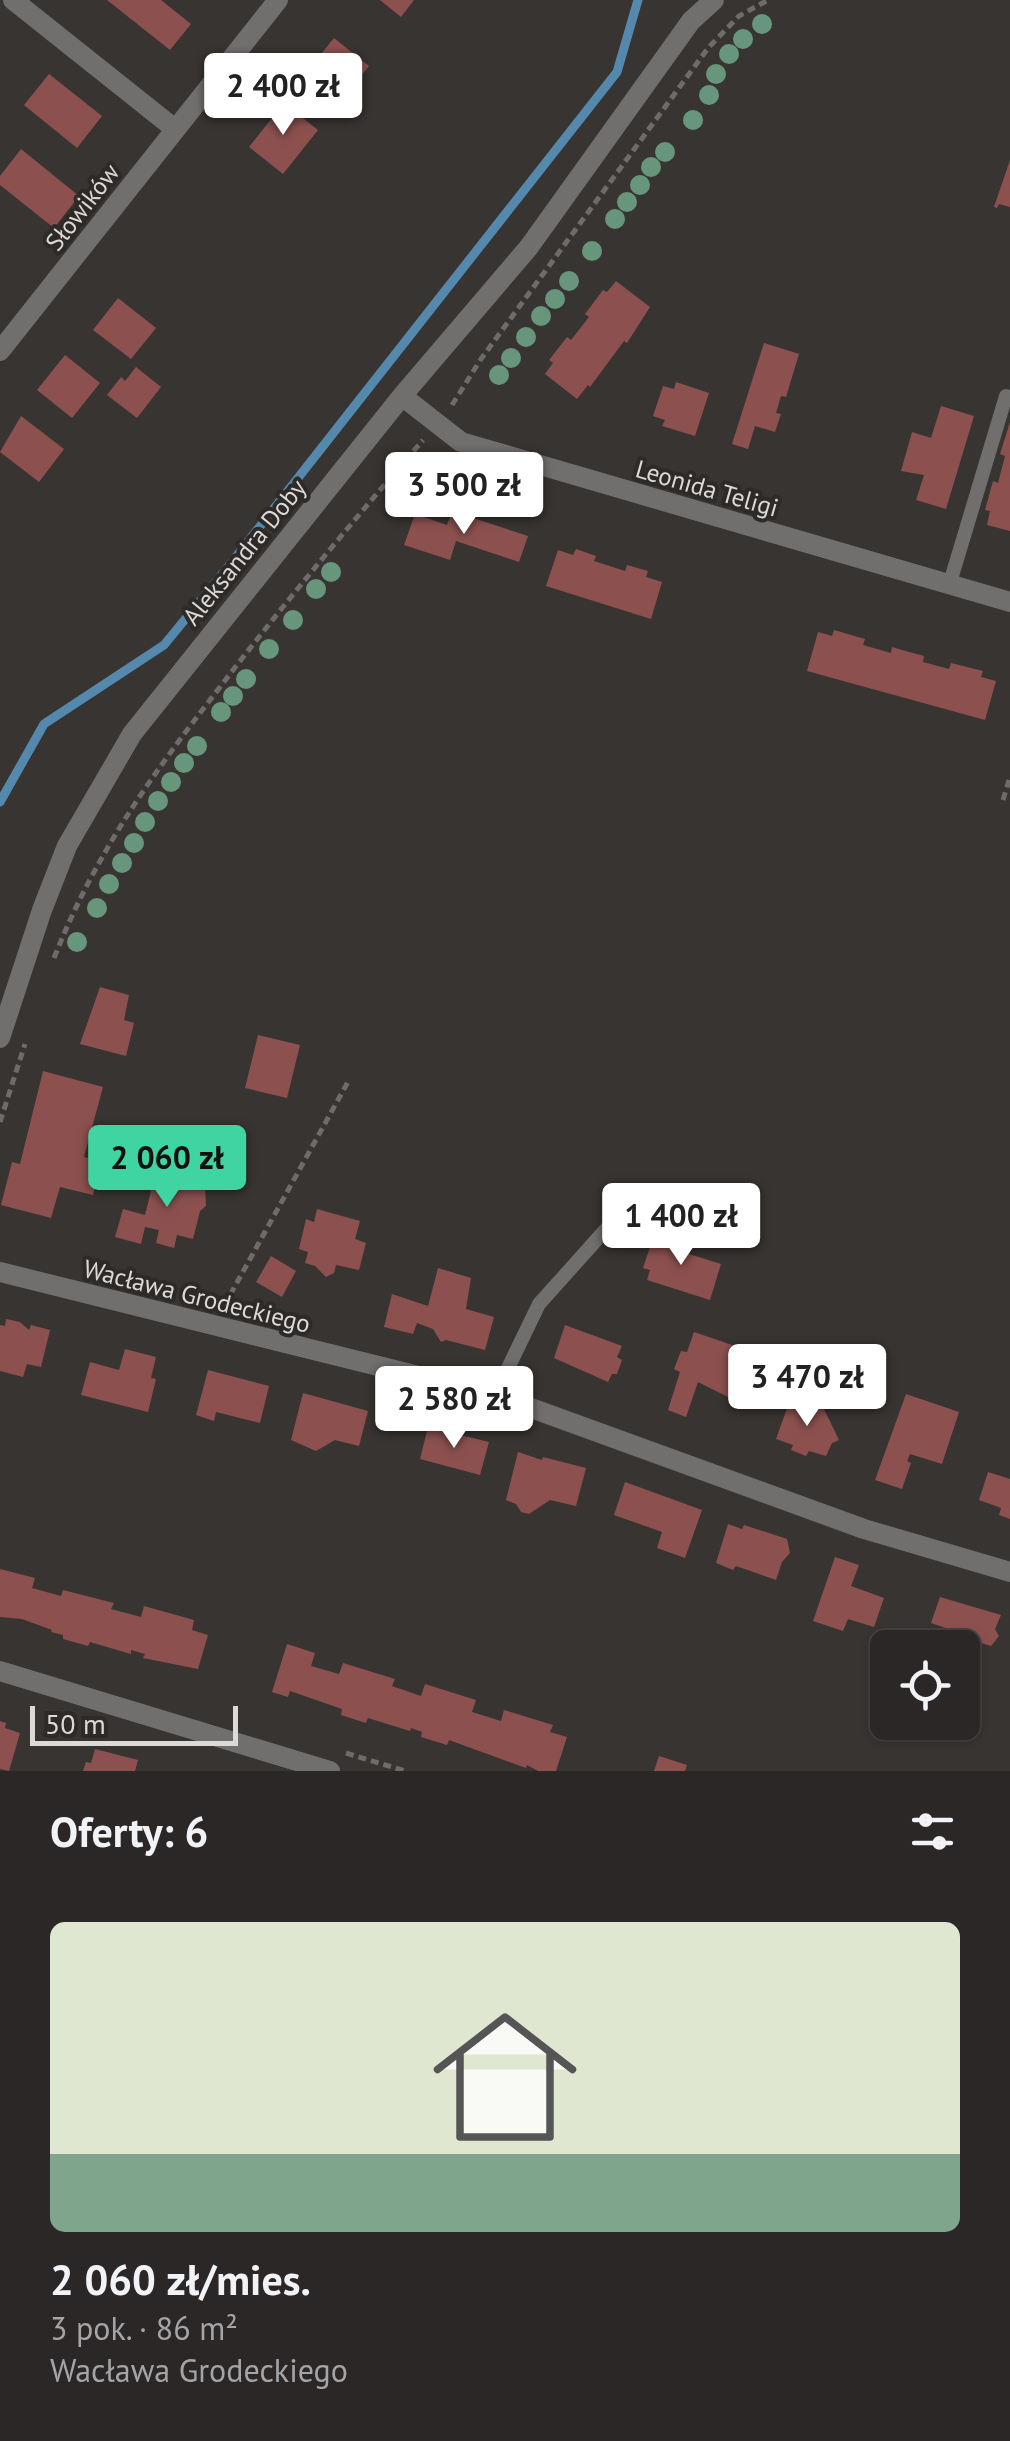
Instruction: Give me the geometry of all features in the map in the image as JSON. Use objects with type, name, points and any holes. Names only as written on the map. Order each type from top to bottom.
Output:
[{"type":"street","points":[[13,0],[175,129]]},
{"type":"street","name":"Słowików","points":[[0,352],[278,0]]},
{"type":"street","name":"Aleksandra Doby","points":[[0,1038],[67,846],[132,734],[402,396],[529,247],[691,21],[714,0]]},
{"type":"street","name":"Leonida Teligi","points":[[402,396],[461,442],[1010,602]]},
{"type":"street","name":"Wacława Grodeckiego","points":[[0,1272],[495,1395],[864,1529],[1010,1572]]},
{"type":"street","points":[[0,1671],[330,1771]]},
{"type":"lane","points":[[948,586],[1006,396],[1010,397]]},
{"type":"lane","points":[[495,1395],[539,1304],[608,1227]]},
{"type":"path","points":[[50,969],[75,905],[110,839],[162,760],[243,654],[438,422],[708,48],[740,16],[768,0]]},
{"type":"path","points":[[1003,800],[1010,778]]},
{"type":"path","points":[[0,1122],[30,1031]]},
{"type":"path","points":[[213,1326],[349,1080]]},
{"type":"building","points":[[107,0],[161,0],[191,24],[170,50]]},
{"type":"building","points":[[380,0],[414,0],[401,17]]},
{"type":"building","points":[[334,38],[369,66],[340,102],[305,74]]},
{"type":"building","points":[[49,74],[102,116],[77,148],[24,105]]},
{"type":"building","points":[[284,103],[318,130],[283,174],[249,147]]},
{"type":"building","points":[[21,149],[79,196],[54,228],[0,185],[0,176]]},
{"type":"building","points":[[1010,160],[1010,207],[999,204],[997,208],[994,207]]},
{"type":"building","points":[[616,281],[650,307],[627,343],[624,341],[577,399],[545,374],[553,363],[549,360],[589,317],[585,314],[603,290],[607,292]]},
{"type":"building","points":[[118,298],[156,328],[131,359],[93,330]]},
{"type":"building","points":[[764,343],[799,354],[786,397],[781,396],[775,432],[755,426],[748,449],[732,444]]},
{"type":"building","points":[[65,355],[100,383],[72,418],[37,390]]},
{"type":"building","points":[[136,367],[161,387],[137,418],[107,395],[121,377],[125,381]]},
{"type":"building","points":[[676,382],[709,393],[695,436],[662,426],[665,420],[653,416],[663,386],[674,389]]},
{"type":"building","points":[[941,406],[974,416],[946,509],[916,500],[924,475],[901,471],[912,432],[931,438]]},
{"type":"building","points":[[21,416],[64,449],[39,482],[0,452]]},
{"type":"building","points":[[1010,422],[1010,531],[987,525],[990,511],[985,510],[993,481],[998,483],[1005,456],[1000,454]]},
{"type":"building","points":[[452,511],[528,536],[519,562],[456,541],[450,560],[404,545],[415,514],[447,525]]},
{"type":"building","points":[[576,549],[596,556],[594,561],[625,571],[627,565],[648,571],[646,577],[662,582],[651,619],[546,586],[558,550],[573,555]]},
{"type":"building","points":[[834,630],[865,639],[863,645],[891,653],[892,647],[924,656],[923,662],[949,669],[951,663],[983,671],[981,677],[996,681],[985,720],[807,671],[818,632],[832,636]]},
{"type":"building","points":[[100,987],[129,995],[124,1020],[134,1023],[126,1056],[80,1044]]},
{"type":"building","points":[[258,1035],[300,1045],[287,1098],[245,1088]]},
{"type":"building","points":[[43,1071],[103,1087],[84,1157],[101,1161],[93,1195],[60,1187],[51,1218],[1,1205],[12,1162],[20,1164]]},
{"type":"building","points":[[189,1169],[206,1173],[202,1185],[206,1206],[200,1211],[193,1239],[177,1235],[174,1248],[156,1243],[159,1230],[145,1227],[141,1244],[115,1237],[123,1209],[145,1215],[151,1191],[146,1183],[154,1181],[155,1173],[186,1181]]},
{"type":"building","points":[[317,1209],[360,1221],[355,1239],[366,1243],[359,1270],[336,1265],[334,1273],[326,1277],[315,1266],[305,1263],[308,1252],[299,1249],[306,1219],[314,1222]]},
{"type":"building","points":[[654,1235],[691,1247],[689,1254],[721,1264],[710,1300],[647,1280],[650,1270],[643,1268]]},
{"type":"building","points":[[271,1256],[296,1271],[282,1297],[256,1282]]},
{"type":"building","points":[[438,1268],[471,1278],[466,1309],[494,1317],[485,1350],[441,1342],[433,1329],[417,1323],[413,1334],[384,1327],[392,1294],[428,1306]]},
{"type":"building","points":[[6,1319],[20,1322],[29,1330],[31,1325],[50,1330],[41,1367],[27,1364],[23,1377],[0,1371],[0,1325],[5,1326]]},
{"type":"building","points":[[565,1325],[622,1346],[617,1374],[612,1374],[608,1382],[554,1358]]},
{"type":"building","points":[[694,1332],[744,1349],[737,1370],[746,1374],[739,1392],[730,1389],[728,1397],[698,1382],[686,1417],[668,1410],[680,1372],[674,1369],[681,1351],[687,1352]]},
{"type":"building","points":[[125,1349],[156,1357],[151,1378],[156,1379],[148,1412],[81,1395],[90,1362],[119,1370]]},
{"type":"building","points":[[208,1370],[269,1386],[260,1423],[216,1412],[214,1421],[196,1415]]},
{"type":"building","points":[[303,1393],[368,1411],[359,1446],[335,1440],[316,1451],[291,1440]]},
{"type":"building","points":[[906,1394],[959,1412],[942,1464],[910,1454],[902,1489],[875,1480]]},
{"type":"building","points":[[819,1399],[839,1440],[832,1443],[826,1456],[809,1451],[806,1456],[791,1450],[793,1445],[776,1439],[790,1400],[805,1405]]},
{"type":"building","points":[[428,1427],[489,1442],[480,1475],[420,1459]]},
{"type":"building","points":[[518,1452],[586,1468],[576,1506],[550,1500],[529,1514],[506,1500]]},
{"type":"building","points":[[988,1472],[1010,1479],[1010,1519],[999,1515],[1001,1508],[979,1500]]},
{"type":"building","points":[[625,1482],[702,1510],[685,1558],[657,1548],[662,1532],[614,1515]]},
{"type":"building","points":[[728,1524],[787,1539],[790,1553],[776,1580],[716,1563]]},
{"type":"building","points":[[835,1557],[859,1565],[851,1586],[884,1598],[874,1627],[848,1619],[843,1631],[813,1621]]},
{"type":"building","points":[[0,1569],[35,1578],[32,1588],[61,1596],[63,1590],[114,1603],[111,1609],[141,1617],[144,1606],[194,1620],[192,1630],[208,1635],[198,1669],[143,1658],[145,1654],[131,1650],[131,1654],[90,1642],[88,1646],[22,1619],[0,1617]]},
{"type":"building","points":[[940,1597],[1001,1615],[995,1629],[999,1636],[991,1646],[980,1646],[980,1630],[951,1630],[931,1623]]},
{"type":"building","points":[[287,1644],[315,1653],[311,1666],[339,1674],[343,1663],[395,1679],[392,1686],[421,1696],[425,1684],[476,1700],[472,1712],[501,1721],[504,1710],[553,1725],[550,1732],[567,1737],[556,1771],[538,1771],[527,1765],[526,1768],[449,1740],[447,1745],[421,1737],[422,1732],[411,1728],[410,1731],[368,1718],[366,1723],[341,1715],[342,1709],[290,1691],[288,1697],[272,1692]]},
{"type":"building","points":[[0,1721],[6,1723],[5,1728],[20,1733],[9,1771],[0,1769]]},
{"type":"building","points":[[95,1749],[138,1760],[135,1771],[83,1771],[86,1762],[91,1763]]},
{"type":"building","points":[[659,1756],[687,1765],[685,1771],[654,1771]]},
{"type":"waterway","points":[[0,802],[44,724],[164,645],[228,567],[617,72],[638,0]]}]
